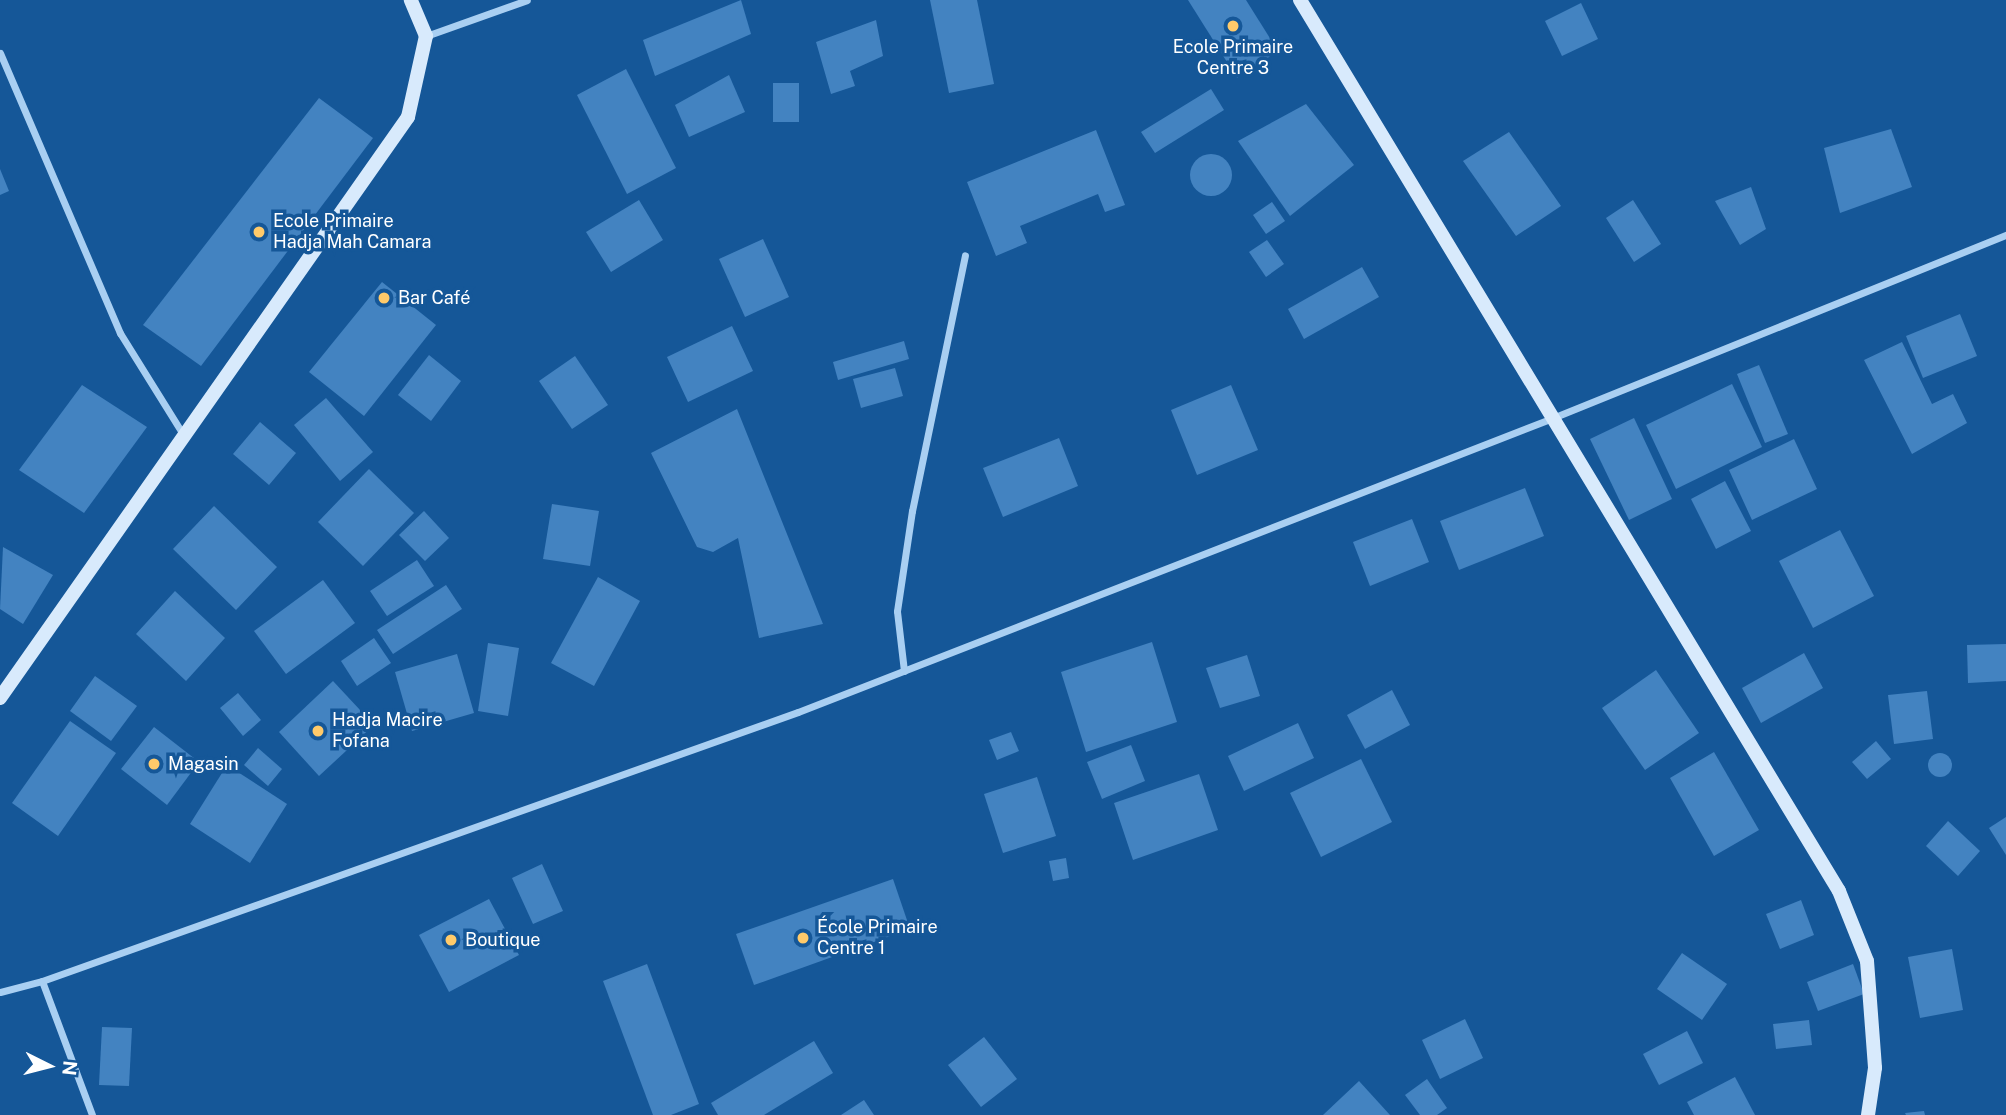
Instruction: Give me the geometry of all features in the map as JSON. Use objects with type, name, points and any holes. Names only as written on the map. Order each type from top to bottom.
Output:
[{"type":"street","points":[[0,698],[408,117],[426,36],[411,0]]},
{"type":"street","points":[[426,36],[527,0]]},
{"type":"street","points":[[1300,0],[1555,417],[1839,891],[1867,961],[1875,1068],[1868,1115]]},
{"type":"street","points":[[0,52],[120,333],[184,436]]},
{"type":"street","points":[[0,992],[43,981],[904,671],[1555,417],[2006,235]]},
{"type":"street","points":[[904,671],[897,611],[912,511],[965,255]]},
{"type":"street","points":[[43,981],[92,1115]]},
{"type":"building","points":[[741,0],[751,34],[655,76],[643,40]]},
{"type":"building","points":[[930,0],[977,0],[994,84],[949,93]]},
{"type":"building","name":"Ecole Primaire Centre 3","points":[[1188,0],[1246,0],[1278,51],[1237,78]]},
{"type":"building","points":[[1581,3],[1598,39],[1562,56],[1545,21]]},
{"type":"building","points":[[876,20],[883,56],[850,71],[855,86],[831,94],[816,42]]},
{"type":"building","points":[[626,69],[676,168],[627,194],[577,95]]},
{"type":"building","points":[[729,75],[745,112],[689,137],[675,105]]},
{"type":"building","points":[[773,83],[799,83],[799,122],[773,122]]},
{"type":"building","points":[[1211,89],[1224,110],[1155,153],[1141,132]]},
{"type":"building","name":"Ecole Primaire Hadja Mah Camara","points":[[319,98],[373,138],[201,366],[143,325]]},
{"type":"building","points":[[1306,104],[1354,165],[1290,216],[1238,141]]},
{"type":"building","points":[[1891,129],[1912,187],[1840,213],[1824,148]]},
{"type":"building","points":[[1096,130],[1125,205],[1105,212],[1098,194],[1020,226],[1027,243],[996,256],[967,182]]},
{"type":"building","points":[[1509,132],[1561,206],[1516,236],[1463,161]]},
{"type":"building","points":[[1211,154],[1226,160],[1232,175],[1226,190],[1211,196],[1196,190],[1190,175],[1196,160]]},
{"type":"building","points":[[0,169],[9,191],[0,195]]},
{"type":"building","points":[[1751,187],[1766,229],[1740,245],[1715,201]]},
{"type":"building","points":[[639,200],[663,240],[611,272],[586,232]]},
{"type":"building","points":[[1633,200],[1661,244],[1634,262],[1606,218]]},
{"type":"building","points":[[1272,202],[1285,221],[1266,234],[1253,215]]},
{"type":"building","points":[[763,239],[789,297],[745,317],[719,259]]},
{"type":"building","points":[[1267,240],[1284,264],[1266,277],[1249,252]]},
{"type":"building","points":[[1362,267],[1379,297],[1304,339],[1288,309]]},
{"type":"building","points":[[382,282],[436,325],[364,416],[309,372]]},
{"type":"building","points":[[1960,314],[1977,356],[1923,378],[1906,336]]},
{"type":"building","points":[[732,326],[753,371],[688,402],[667,357]]},
{"type":"building","points":[[904,341],[909,359],[838,380],[833,362]]},
{"type":"building","points":[[1902,342],[1932,404],[1953,394],[1967,423],[1912,454],[1864,360]]},
{"type":"building","points":[[429,355],[461,381],[431,421],[398,395]]},
{"type":"building","points":[[575,356],[608,405],[572,429],[539,381]]},
{"type":"building","points":[[1759,365],[1788,434],[1765,443],[1737,374]]},
{"type":"building","points":[[895,368],[903,396],[861,408],[853,379]]},
{"type":"building","points":[[1732,384],[1762,447],[1676,489],[1646,425]]},
{"type":"building","points":[[82,385],[147,427],[84,513],[19,470]]},
{"type":"building","points":[[1231,385],[1258,450],[1197,475],[1171,410]]},
{"type":"building","points":[[326,398],[373,452],[340,481],[294,425]]},
{"type":"building","points":[[737,409],[823,624],[759,638],[738,538],[713,552],[697,547],[651,453]]},
{"type":"building","points":[[1634,418],[1672,499],[1629,520],[1590,439]]},
{"type":"building","points":[[260,422],[296,453],[269,485],[233,454]]},
{"type":"building","points":[[1059,438],[1078,486],[1003,517],[983,468]]},
{"type":"building","points":[[1794,439],[1817,489],[1752,520],[1729,470]]},
{"type":"building","points":[[369,469],[414,513],[363,566],[318,522]]},
{"type":"building","points":[[1725,481],[1751,531],[1716,549],[1691,499]]},
{"type":"building","points":[[1525,488],[1544,536],[1459,570],[1440,521]]},
{"type":"building","points":[[552,504],[599,511],[590,566],[543,559]]},
{"type":"building","points":[[214,506],[277,567],[236,610],[173,549]]},
{"type":"building","points":[[424,511],[449,538],[425,561],[399,535]]},
{"type":"building","points":[[1412,519],[1429,562],[1370,586],[1353,542]]},
{"type":"building","points":[[1840,530],[1874,596],[1813,628],[1779,561]]},
{"type":"building","points":[[3,547],[53,575],[23,624],[0,609]]},
{"type":"building","points":[[417,560],[434,586],[387,616],[370,591]]},
{"type":"building","points":[[598,577],[640,601],[594,686],[551,663]]},
{"type":"building","points":[[323,580],[355,623],[286,674],[254,631]]},
{"type":"building","points":[[446,585],[462,609],[393,654],[377,630]]},
{"type":"building","points":[[175,591],[225,638],[186,681],[136,634]]},
{"type":"building","points":[[374,638],[391,663],[357,686],[341,661]]},
{"type":"building","points":[[1152,642],[1177,722],[1086,752],[1061,672]]},
{"type":"building","points":[[488,643],[519,648],[508,716],[478,711]]},
{"type":"building","points":[[2006,644],[2006,681],[1968,683],[1967,645]]},
{"type":"building","points":[[1804,653],[1823,688],[1761,723],[1742,688]]},
{"type":"building","points":[[457,654],[474,713],[412,731],[395,672]]},
{"type":"building","points":[[1247,655],[1260,696],[1220,708],[1206,668]]},
{"type":"building","points":[[1656,670],[1699,733],[1645,770],[1602,708]]},
{"type":"building","points":[[95,676],[137,706],[111,741],[70,711]]},
{"type":"building","points":[[333,681],[374,725],[319,776],[279,732]]},
{"type":"building","points":[[1392,690],[1410,725],[1365,749],[1347,715]]},
{"type":"building","points":[[1927,691],[1933,739],[1894,744],[1888,695]]},
{"type":"building","points":[[238,693],[261,720],[243,736],[220,708]]},
{"type":"building","points":[[70,721],[116,753],[58,836],[12,803]]},
{"type":"building","points":[[1298,723],[1314,758],[1244,791],[1228,756]]},
{"type":"building","points":[[154,727],[199,762],[167,805],[121,769]]},
{"type":"building","points":[[1011,732],[1019,751],[997,760],[989,740]]},
{"type":"building","points":[[1876,741],[1891,759],[1867,779],[1852,762]]},
{"type":"building","points":[[1131,745],[1145,781],[1102,799],[1087,762]]},
{"type":"building","points":[[258,748],[282,769],[268,786],[244,765]]},
{"type":"building","points":[[1714,752],[1759,830],[1714,856],[1670,778]]},
{"type":"building","points":[[1940,753],[1948,757],[1952,765],[1948,773],[1940,777],[1932,773],[1928,765],[1932,757]]},
{"type":"building","points":[[1361,759],[1392,822],[1321,857],[1290,793]]},
{"type":"building","points":[[227,765],[287,804],[250,863],[190,824]]},
{"type":"building","points":[[1199,774],[1218,830],[1133,860],[1114,803]]},
{"type":"building","points":[[1037,777],[1056,836],[1003,853],[984,794]]},
{"type":"building","points":[[2006,817],[2006,855],[1989,828]]},
{"type":"building","points":[[1948,821],[1980,851],[1958,876],[1926,846]]},
{"type":"building","points":[[1066,858],[1069,878],[1053,881],[1049,861]]},
{"type":"building","points":[[542,864],[563,911],[533,924],[512,878]]},
{"type":"building","points":[[893,879],[910,929],[754,985],[736,934]]},
{"type":"building","points":[[489,899],[519,955],[449,992],[419,935]]},
{"type":"building","points":[[1801,900],[1814,935],[1780,949],[1766,914]]},
{"type":"building","points":[[1952,949],[1963,1010],[1920,1018],[1908,957]]},
{"type":"building","points":[[1682,953],[1727,984],[1702,1020],[1657,989]]},
{"type":"building","points":[[647,964],[699,1104],[671,1115],[653,1115],[603,981]]},
{"type":"building","points":[[1853,964],[1864,994],[1818,1011],[1807,982]]},
{"type":"building","points":[[1465,1019],[1483,1058],[1440,1079],[1422,1040]]},
{"type":"building","points":[[1809,1020],[1812,1045],[1776,1049],[1773,1024]]},
{"type":"building","points":[[102,1027],[132,1028],[129,1086],[99,1085]]},
{"type":"building","points":[[1687,1031],[1703,1063],[1659,1085],[1643,1054]]},
{"type":"building","points":[[984,1037],[1017,1079],[981,1107],[948,1065]]},
{"type":"building","points":[[814,1041],[833,1073],[764,1115],[718,1115],[711,1103]]},
{"type":"building","points":[[1735,1077],[1755,1115],[1694,1115],[1687,1102]]},
{"type":"building","points":[[1427,1079],[1447,1108],[1437,1115],[1420,1115],[1405,1095]]},
{"type":"building","points":[[1359,1081],[1390,1115],[1323,1115]]},
{"type":"building","points":[[864,1100],[874,1115],[841,1115]]},
{"type":"building","points":[[1924,1111],[1925,1115],[1905,1113]]},
{"type":"place","name":"Ecole Primaire Centre 3","points":[[1233,26]]},
{"type":"place","name":"Ecole Primaire Hadja Mah Camara","points":[[259,232]]},
{"type":"place","name":"Bar Café","points":[[384,298]]},
{"type":"place","name":"Hadja Macire Fofana","points":[[318,731]]},
{"type":"place","name":"Magasin","points":[[154,764]]},
{"type":"place","name":"École Primaire Centre 1","points":[[803,938]]},
{"type":"place","name":"Boutique","points":[[451,940]]}]
